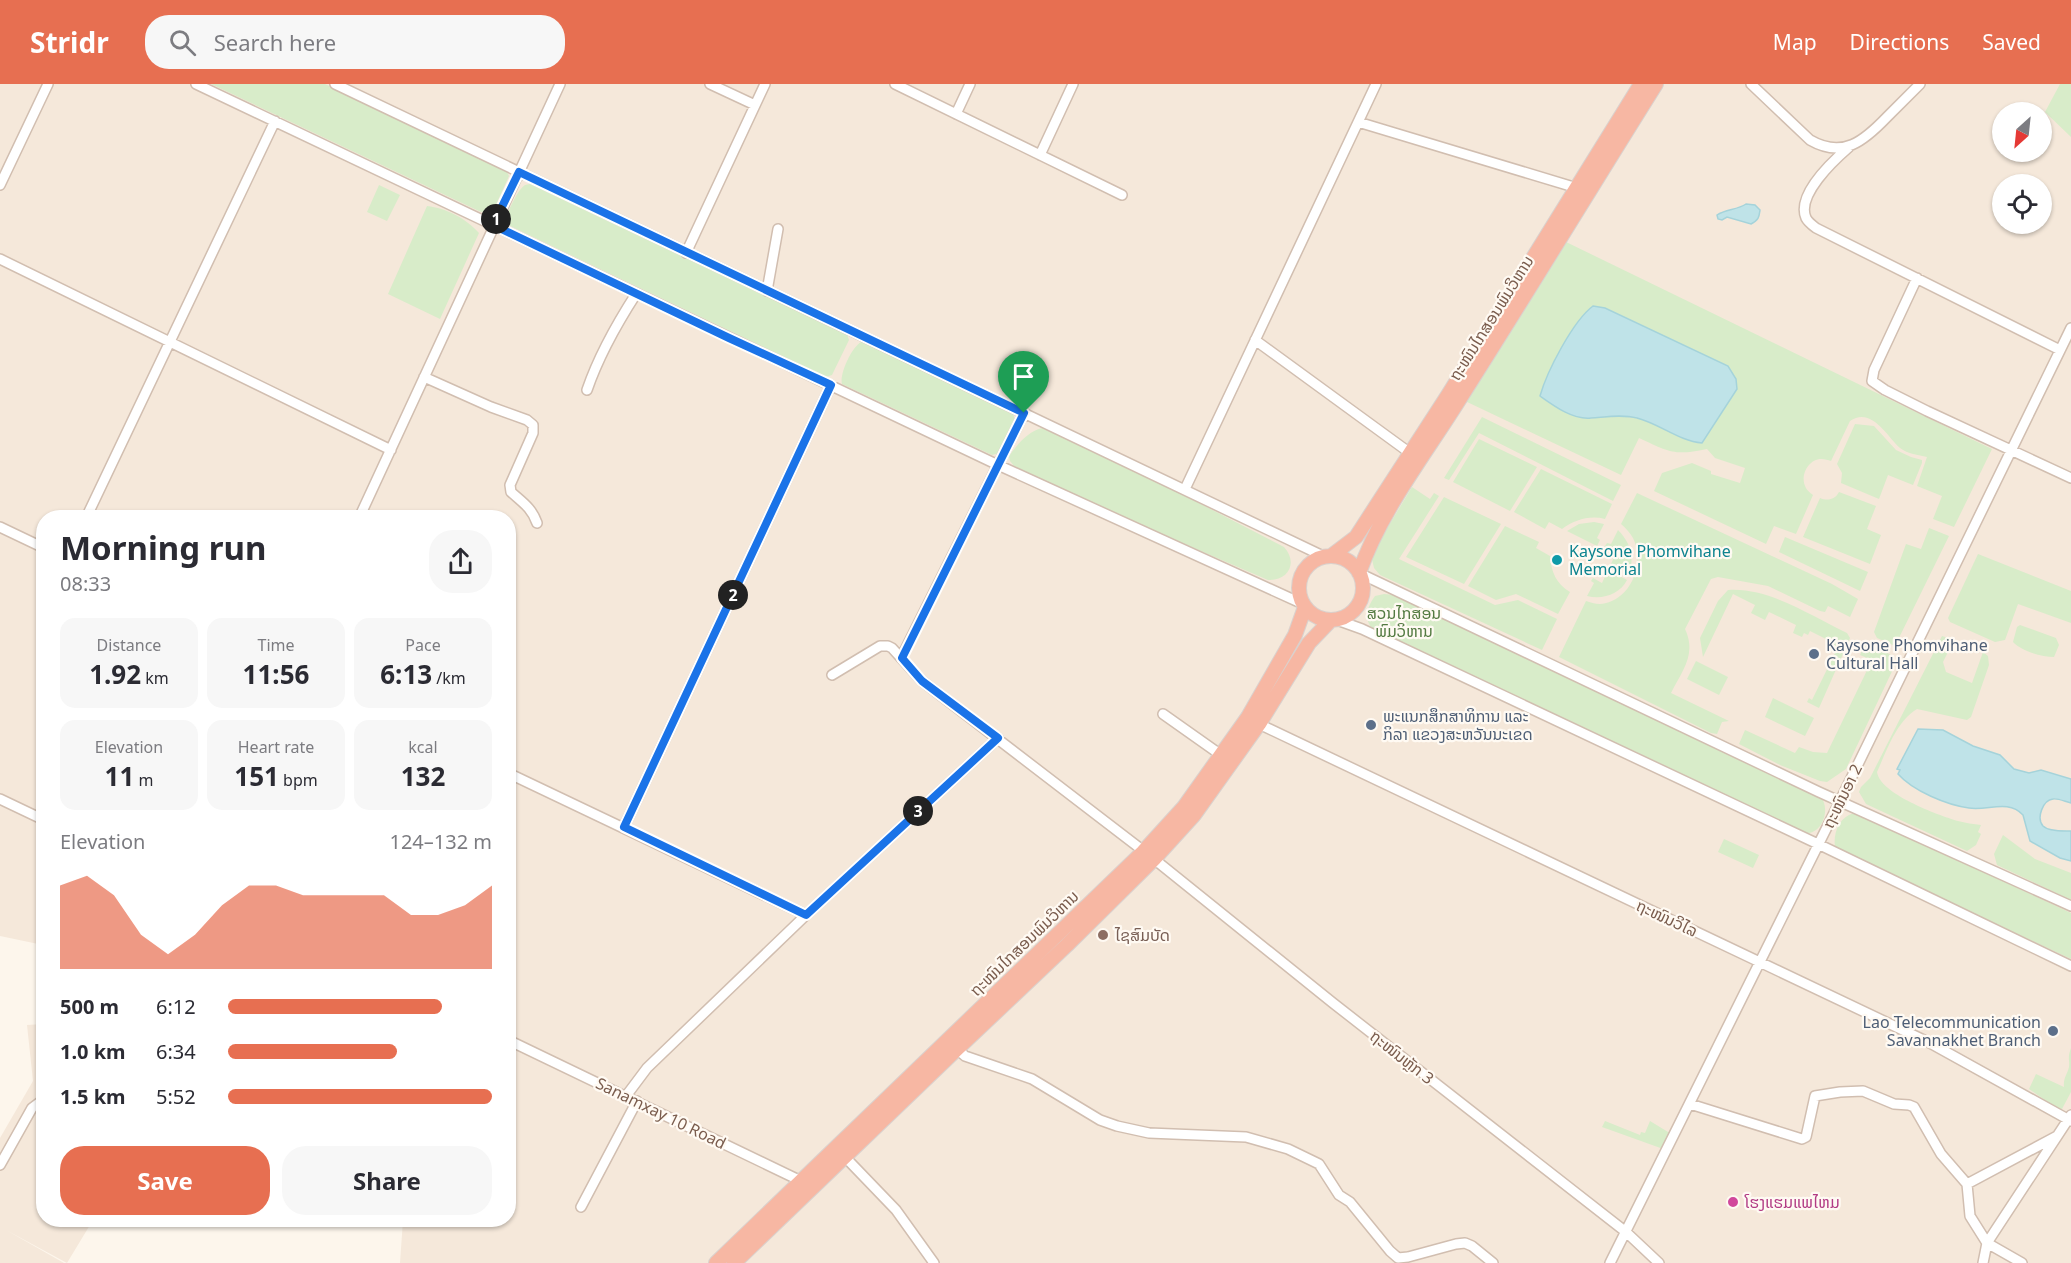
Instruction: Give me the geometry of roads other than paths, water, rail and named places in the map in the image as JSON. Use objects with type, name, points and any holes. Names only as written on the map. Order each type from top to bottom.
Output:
[{"type":"highway","name":"ຖະໜົນໄກສອນພົມວິຫານ","points":[[1359,573],[1369,545],[1409,463],[1448,395],[1641,84]]},
{"type":"highway","name":"ຖະໜົນໄກສອນພົມວິຫານ","points":[[1328,556],[1356,537],[1409,463],[1656,84]]},
{"type":"highway","points":[[1328,556],[1347,561],[1359,573],[1363,590],[1360,602],[1353,612],[1334,620],[1320,618],[1304,606],[1299,586],[1302,575],[1314,561],[1328,556]]},
{"type":"highway","name":"ຖະໜົນໄກສອນພົມວິຫານ","points":[[1148,856],[1248,717],[1295,635],[1304,606]]},
{"type":"highway","name":"ຖະໜົນໄກສອນພົມວິຫານ","points":[[716,1263],[805,1185],[1194,814],[1258,724],[1309,643],[1334,620]]},
{"type":"highway","name":"ຖະໜົນໄກສອນພົມວິຫານ","points":[[734,1263],[805,1185],[845,1157],[957,1048],[1020,980]]},
{"type":"street","points":[[0,184],[48,84]]},
{"type":"street","points":[[196,84],[998,465],[1304,606]]},
{"type":"street","points":[[335,84],[686,253],[1328,556]]},
{"type":"street","points":[[363,510],[560,84]]},
{"type":"street","points":[[710,84],[755,105]]},
{"type":"street","points":[[686,253],[765,84]]},
{"type":"street","points":[[895,84],[1122,195]]},
{"type":"street","points":[[956,114],[970,84]]},
{"type":"street","points":[[1040,155],[1073,84]]},
{"type":"street","points":[[1185,489],[1376,84]]},
{"type":"street","points":[[1752,84],[1810,140],[1826,147],[1849,147]]},
{"type":"street","points":[[1920,84],[1871,135],[1849,147],[1828,166],[1810,194],[1804,210],[1808,221],[1816,228],[2060,350]]},
{"type":"street","points":[[90,510],[275,121]]},
{"type":"street","points":[[1358,122],[1577,188]]},
{"type":"street","points":[[767,291],[778,230]]},
{"type":"street","points":[[0,259],[391,450]]},
{"type":"street","points":[[1917,278],[1874,370],[1872,381],[1927,411],[2071,478]]},
{"type":"street","points":[[587,390],[615,326],[636,294]]},
{"type":"street","name":"ຖະໜົນອາ 2","points":[[1610,1263],[1840,801],[2071,327]]},
{"type":"street","points":[[1255,340],[1409,463]]},
{"type":"street","points":[[424,377],[491,407],[527,420],[533,425],[533,433],[510,484],[511,492],[527,505],[537,523]]},
{"type":"street","points":[[624,827],[831,385]]},
{"type":"street","points":[[832,675],[880,646],[892,648],[902,658],[1024,413]]},
{"type":"street","points":[[0,527],[36,544]]},
{"type":"street","points":[[1359,573],[1840,801],[2071,906]]},
{"type":"street","points":[[1334,620],[1362,629],[2071,966]]},
{"type":"street","name":"ຖະໜົນຫຼັກ 3","points":[[902,658],[922,681],[998,738],[1626,1232],[1659,1263]]},
{"type":"street","points":[[1163,714],[1221,755]]},
{"type":"street","name":"ຖະໜົນວິໄລ","points":[[1258,724],[1930,1043],[2070,1119]]},
{"type":"street","points":[[626,1096],[647,1068],[806,915],[998,738]]},
{"type":"street","points":[[516,777],[806,915]]},
{"type":"street","points":[[0,799],[36,815]]},
{"type":"street","name":"Sanamxay 10 Road","points":[[516,1044],[805,1185]]},
{"type":"street","points":[[957,1048],[965,1056],[1032,1079],[1100,1120],[1117,1126],[1149,1133],[1246,1137],[1288,1149],[1319,1164],[1340,1195],[1350,1202],[1398,1258],[1465,1243],[1492,1263]]},
{"type":"street","points":[[1690,1104],[1802,1139],[1806,1137],[1815,1096],[1840,1092],[1868,1092],[1894,1104],[1914,1107],[1941,1154],[1966,1184],[1970,1216],[1987,1243],[2022,1263]]},
{"type":"street","points":[[581,1207],[637,1101]]},
{"type":"street","points":[[0,1166],[32,1108],[36,1105]]},
{"type":"street","points":[[1983,1263],[1987,1243],[2070,1119]]},
{"type":"street","points":[[1966,1184],[2057,1136]]},
{"type":"street","points":[[845,1157],[896,1210],[934,1263]]},
{"type":"water","points":[[1746,204],[1755,205],[1760,210],[1758,218],[1751,224],[1727,217],[1722,220],[1718,219],[1717,215],[1720,213]]},
{"type":"water","points":[[1593,306],[1605,308],[1728,366],[1736,379],[1737,389],[1702,443],[1685,439],[1637,418],[1577,417],[1564,412],[1540,396],[1562,347],[1577,323]]},
{"type":"water","points":[[1918,729],[1943,730],[1973,746],[2000,755],[2014,769],[2029,773],[2041,770],[2071,779],[2071,803],[2057,799],[2049,800],[2040,814],[2040,819],[2043,826],[2049,829],[2071,831],[2071,861],[2060,858],[2030,841],[2023,815],[2017,810],[2004,807],[1976,809],[1960,806],[1931,796],[1904,780],[1898,774],[1900,770],[1897,769]]},
{"type":"place","name":"Kaysone Phomvihane Memorial","points":[[1557,560]]},
{"type":"place","name":"Kaysone Phomvihane Cultural Hall","points":[[1814,654]]},
{"type":"place","name":"ພະແນກສຶກສາທິການ ແລະ ກິລາ ແຂວງສະຫວັນນະເຂດ","points":[[1371,725]]},
{"type":"place","name":"ໄຊສົມບັດ","points":[[1103,935]]},
{"type":"place","name":"Lao Telecommunication Savannakhet Branch","points":[[2053,1031]]},
{"type":"place","name":"ໂຮງແຮມແພໄຫມ","points":[[1733,1202]]},
{"type":"park label","name":"ສວນໄກສອນ ພົມວິຫານ","points":[[1404,622]]}]
